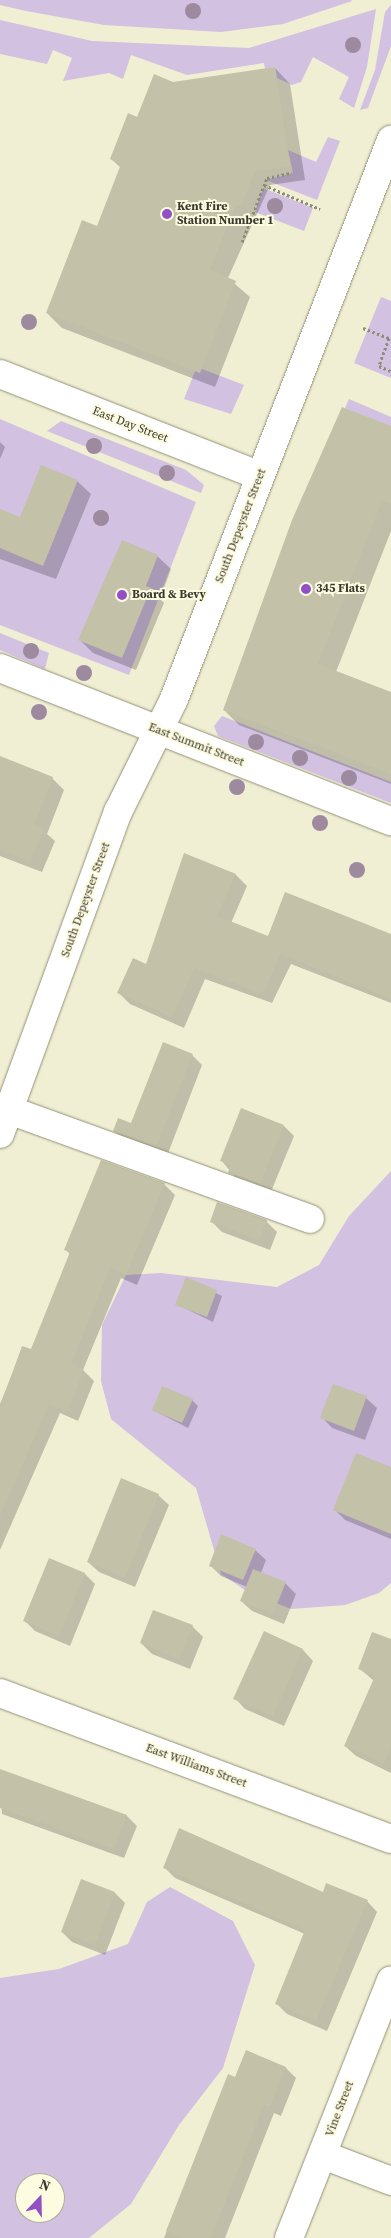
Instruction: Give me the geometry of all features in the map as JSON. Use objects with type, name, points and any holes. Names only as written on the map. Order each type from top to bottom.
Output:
[{"type":"street","name":"South Depeyster Street","points":[[5,1122],[118,812],[159,730],[391,140]]},
{"type":"street","name":"East Day Street","points":[[0,374],[260,476]]},
{"type":"street","name":"East Summit Street","points":[[0,668],[391,821]]},
{"type":"street","points":[[5,1122],[310,1219]]},
{"type":"street","name":"East Williams Street","points":[[0,1693],[391,1839]]},
{"type":"street","name":"Vine Street","points":[[289,2238],[391,1980]]},
{"type":"street","points":[[322,2155],[391,2181]]},
{"type":"path","points":[[242,242],[267,178],[291,173]]},
{"type":"path","points":[[264,186],[320,209]]},
{"type":"path","points":[[363,328],[390,338],[379,366],[391,371]]},
{"type":"shaded area","points":[[0,0],[352,1],[283,24],[221,32],[104,25],[0,5]]},
{"type":"shaded area","points":[[391,5],[391,46],[368,108],[360,110],[375,70],[385,12]]},
{"type":"shaded area","points":[[376,9],[367,67],[354,108],[339,99],[349,77],[313,57],[301,82],[292,85],[277,78],[275,67],[265,69],[264,63],[187,75],[131,55],[123,79],[109,73],[63,81],[72,58],[53,50],[47,64],[0,54],[0,20],[92,41],[249,48]]},
{"type":"shaded area","points":[[328,137],[340,141],[317,200],[266,180],[293,173],[288,150],[316,162]]},
{"type":"shaded area","points":[[263,188],[313,208],[304,231],[255,212]]},
{"type":"shaded area","points":[[381,297],[391,301],[391,378],[354,363]]},
{"type":"shaded area","points":[[202,369],[244,385],[231,414],[184,399],[195,371]]},
{"type":"shaded area","points":[[349,399],[391,417],[391,431],[345,408]]},
{"type":"shaded area","points":[[0,419],[196,502],[129,675],[0,625]]},
{"type":"shaded area","points":[[61,421],[186,470],[204,485],[201,493],[47,431]]},
{"type":"shaded area","points":[[0,633],[49,653],[45,669],[0,650]]},
{"type":"shaded area","points":[[222,716],[391,782],[391,803],[218,736],[214,726]]},
{"type":"shaded area","points":[[391,1171],[391,1583],[379,1593],[345,1605],[291,1609],[248,1592],[221,1574],[196,1488],[111,1419],[101,1381],[102,1325],[126,1275],[161,1273],[277,1287],[319,1265],[349,1216]]},
{"type":"shaded area","points":[[170,1887],[233,1921],[255,1965],[223,2068],[179,2125],[131,2204],[89,2238],[0,2238],[0,1978],[59,1969],[128,1944],[147,1902]]},
{"type":"building","name":"Kent Fire Station Number 1","points":[[275,67],[290,166],[255,171],[241,207],[236,205],[210,270],[236,281],[200,373],[46,313],[82,220],[97,226],[121,164],[110,159],[128,113],[137,117],[154,74],[173,82]]},
{"type":"building","name":"345 Flats","points":[[342,407],[391,426],[391,504],[382,501],[318,664],[391,692],[391,774],[223,710],[292,520]]},
{"type":"building","points":[[41,465],[78,480],[43,566],[0,548],[0,509],[20,517]]},
{"type":"building","name":"Board & Bevy","points":[[122,540],[158,555],[146,586],[151,588],[122,658],[78,640]]},
{"type":"building","points":[[0,756],[53,777],[34,825],[44,829],[30,862],[0,850]]},
{"type":"building","points":[[184,853],[236,874],[217,916],[268,936],[285,892],[391,934],[391,999],[280,954],[265,990],[260,993],[194,968],[172,1017],[117,993],[133,958],[146,964]]},
{"type":"building","points":[[163,1042],[193,1054],[156,1147],[113,1131],[118,1118],[131,1123]]},
{"type":"building","points":[[241,1108],[284,1125],[260,1184],[228,1173],[231,1165],[220,1161]]},
{"type":"building","points":[[101,1160],[165,1183],[126,1275],[110,1268],[71,1364],[84,1370],[68,1411],[49,1404],[0,1516],[0,1407],[22,1346],[31,1349],[70,1252],[64,1250]]},
{"type":"building","points":[[217,1202],[267,1220],[259,1240],[210,1222]]},
{"type":"building","points":[[186,1277],[217,1290],[207,1317],[175,1305]]},
{"type":"building","points":[[333,1384],[367,1396],[354,1431],[320,1418]]},
{"type":"building","points":[[162,1386],[193,1399],[182,1423],[152,1410]]},
{"type":"building","points":[[356,1453],[391,1467],[391,1534],[333,1510]]},
{"type":"building","points":[[121,1478],[159,1494],[125,1578],[87,1562]]},
{"type":"building","points":[[221,1534],[256,1549],[243,1580],[209,1566]]},
{"type":"building","points":[[49,1558],[85,1573],[59,1636],[23,1621]]},
{"type":"building","points":[[253,1569],[286,1582],[273,1614],[240,1601]]},
{"type":"building","points":[[153,1610],[193,1625],[179,1659],[140,1643]]},
{"type":"building","points":[[264,1631],[303,1649],[273,1716],[233,1699]]},
{"type":"building","points":[[372,1632],[391,1639],[391,1748],[384,1764],[344,1746],[375,1676],[358,1669]]},
{"type":"building","points":[[0,1769],[127,1815],[114,1849],[0,1808]]},
{"type":"building","points":[[179,1828],[323,1892],[326,1883],[368,1900],[316,2021],[275,2004],[305,1930],[163,1868]]},
{"type":"building","points":[[81,1879],[115,1892],[95,1945],[61,1932]]},
{"type":"building","points":[[246,2050],[286,2067],[270,2106],[264,2104],[211,2238],[183,2238],[166,2231],[228,2074],[235,2077]]},
{"type":"place","name":"Kent Fire Station Number 1","points":[[167,214]]},
{"type":"place","name":"345 Flats","points":[[306,589]]},
{"type":"place","name":"Board & Bevy","points":[[122,595]]}]
